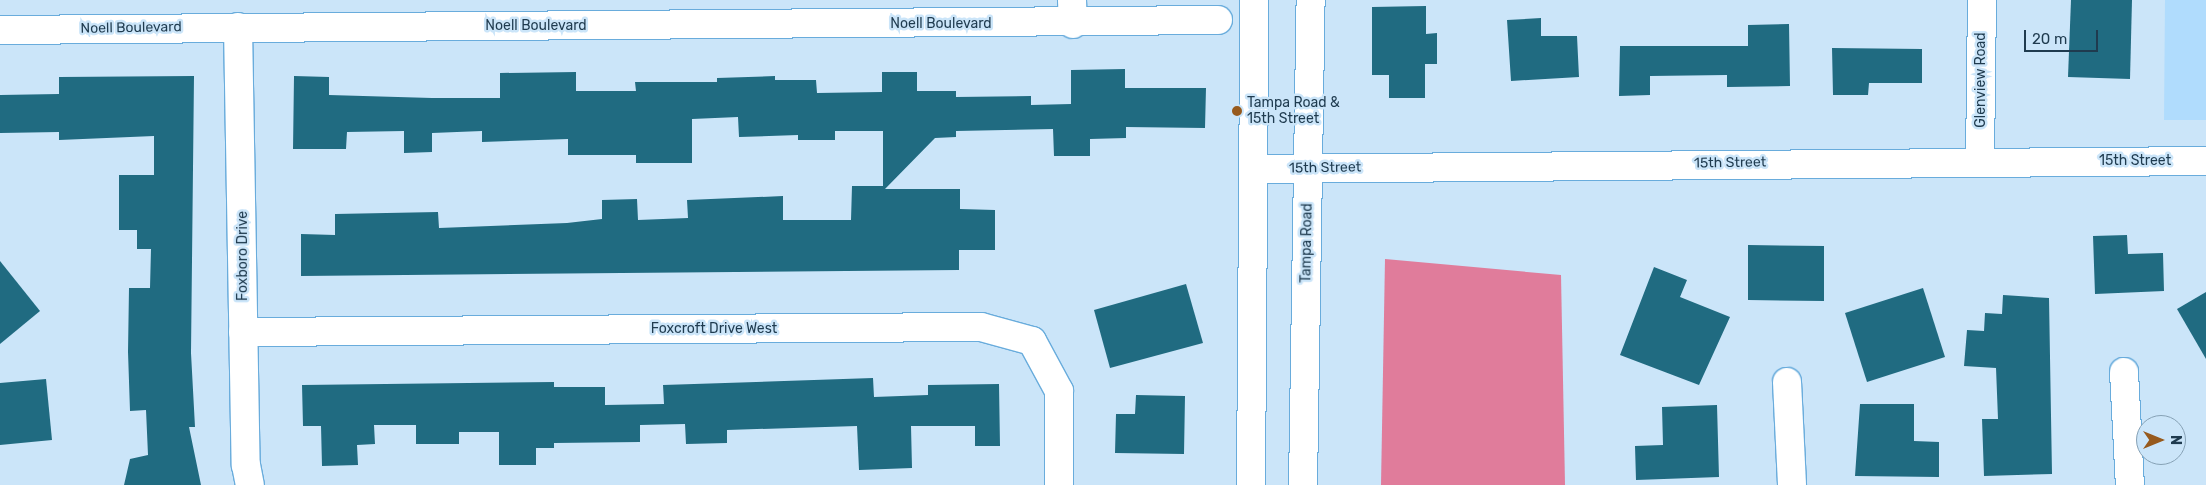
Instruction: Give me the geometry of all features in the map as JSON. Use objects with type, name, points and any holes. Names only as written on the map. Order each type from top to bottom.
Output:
[{"type":"street","points":[[1251,485],[1255,169],[1254,0]]},
{"type":"street","name":"Tampa Road","points":[[1302,485],[1311,0]]},
{"type":"street","name":"Glenview Road","points":[[1980,160],[1982,0]]},
{"type":"street","name":"Noell Boulevard","points":[[0,30],[1072,12],[1218,20]]},
{"type":"street","name":"Foxboro Drive","points":[[238,27],[243,332],[250,485]]},
{"type":"street","name":"15th Street","points":[[1255,169],[1980,160],[2206,160]]},
{"type":"street","name":"Foxcroft Drive West","points":[[243,332],[981,327],[1032,341],[1059,390],[1059,485]]},
{"type":"street","points":[[2124,372],[2130,485]]},
{"type":"street","points":[[1787,382],[1792,485]]},
{"type":"shaded area","points":[[2165,0],[2206,0],[2206,120],[2164,120]]},
{"type":"shaded area","points":[[1385,259],[1561,275],[1565,485],[1381,485]]},
{"type":"building","points":[[2071,0],[2132,0],[2130,79],[2068,77]]},
{"type":"building","points":[[1426,6],[1426,34],[1437,33],[1437,64],[1425,64],[1425,98],[1389,98],[1389,75],[1372,75],[1372,7]]},
{"type":"building","points":[[1541,18],[1541,36],[1577,36],[1579,77],[1511,81],[1507,20]]},
{"type":"building","points":[[1789,24],[1790,86],[1727,87],[1727,75],[1650,76],[1650,95],[1619,96],[1620,46],[1748,46],[1748,25]]},
{"type":"building","points":[[1832,48],[1922,49],[1922,83],[1869,83],[1868,95],[1833,95]]},
{"type":"building","points":[[1125,69],[1125,88],[1206,88],[1205,128],[1126,127],[1126,138],[1090,139],[1090,156],[1054,156],[1053,129],[956,131],[956,137],[935,138],[885,189],[960,189],[960,209],[995,210],[995,250],[959,250],[959,270],[301,276],[301,234],[335,235],[335,214],[438,212],[439,228],[567,223],[602,219],[602,200],[637,199],[638,220],[688,218],[687,200],[783,196],[783,220],[851,220],[852,186],[883,186],[883,131],[835,131],[835,140],[798,140],[798,135],[739,137],[738,117],[692,119],[692,163],[636,163],[636,155],[568,155],[568,139],[482,142],[482,131],[432,133],[432,152],[404,153],[404,131],[347,132],[346,149],[293,149],[294,76],[329,77],[329,95],[500,98],[500,73],[576,72],[576,91],[636,91],[635,82],[717,82],[717,78],[775,76],[775,80],[816,80],[817,93],[882,92],[882,72],[917,72],[917,91],[956,91],[956,97],[1031,96],[1031,105],[1071,104],[1071,70]]},
{"type":"building","points":[[194,76],[191,353],[195,427],[189,427],[201,485],[124,485],[130,459],[148,455],[146,410],[130,411],[128,352],[129,288],[150,288],[151,249],[137,249],[137,230],[119,230],[119,175],[154,175],[154,136],[59,140],[59,132],[0,133],[0,95],[59,94],[59,77]]},
{"type":"building","points":[[2127,235],[2128,254],[2163,253],[2164,291],[2095,294],[2093,236]]},
{"type":"building","points":[[1748,245],[1824,246],[1824,301],[1748,300]]},
{"type":"building","points":[[0,261],[40,311],[0,344]]},
{"type":"building","points":[[1654,267],[1687,280],[1680,297],[1730,317],[1699,385],[1620,355]]},
{"type":"building","points":[[1186,284],[1203,343],[1110,368],[1094,310]]},
{"type":"building","points":[[1923,288],[1945,357],[1867,382],[1845,313]]},
{"type":"building","points":[[2206,292],[2206,359],[2177,309]]},
{"type":"building","points":[[2003,295],[2049,298],[2052,474],[1984,476],[1982,419],[1998,419],[1996,368],[1964,366],[1967,330],[1984,331],[1985,313],[2002,314]]},
{"type":"building","points":[[873,378],[874,397],[928,395],[928,385],[999,384],[1000,446],[975,446],[975,426],[911,426],[912,468],[859,470],[857,426],[727,430],[727,443],[686,444],[685,424],[640,425],[640,442],[554,443],[554,448],[536,448],[536,465],[499,465],[499,432],[459,432],[459,444],[416,444],[416,425],[374,425],[375,444],[357,445],[358,465],[322,466],[321,426],[303,426],[302,385],[554,382],[554,387],[605,387],[605,405],[664,404],[663,385]]},
{"type":"building","points":[[46,379],[52,440],[0,445],[0,383]]},
{"type":"building","points":[[1136,395],[1185,396],[1184,454],[1115,453],[1116,414],[1135,414]]},
{"type":"building","points":[[1860,404],[1914,404],[1914,441],[1939,442],[1939,477],[1855,476]]},
{"type":"building","points":[[1717,405],[1719,477],[1636,480],[1635,446],[1663,445],[1662,407]]},
{"type":"place","name":"Tampa Road & 15th Street","points":[[1237,111]]}]
